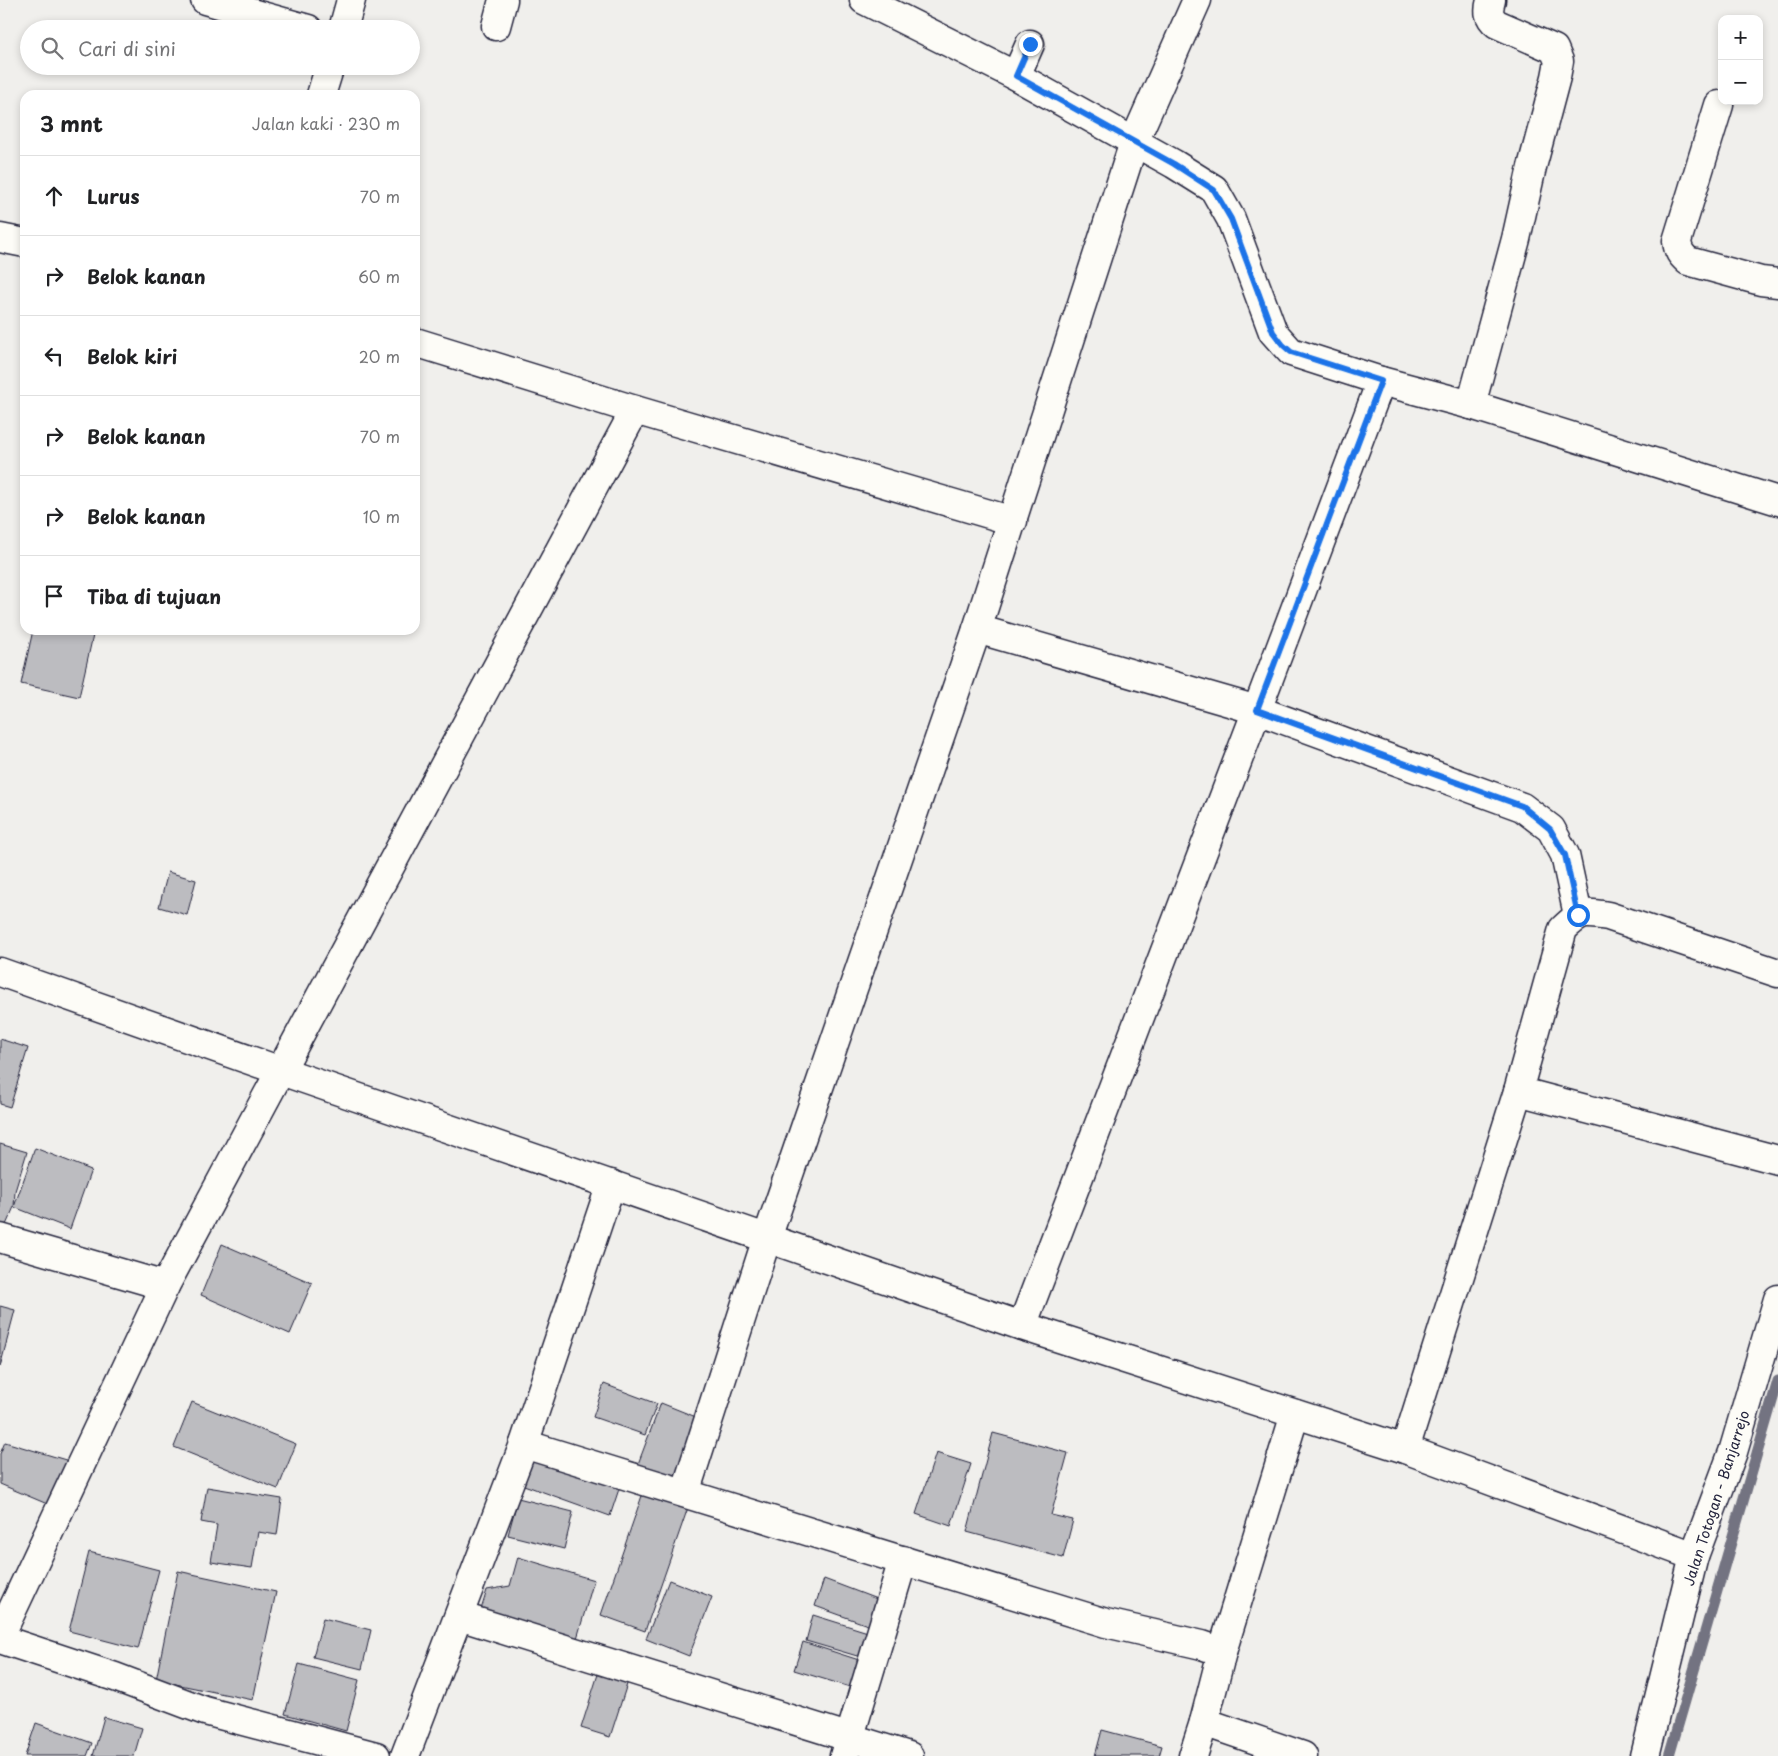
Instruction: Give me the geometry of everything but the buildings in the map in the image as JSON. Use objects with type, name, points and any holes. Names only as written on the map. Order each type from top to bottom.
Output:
[{"type":"street","points":[[205,0],[276,20]]},
{"type":"street","points":[[345,20],[351,0]]},
{"type":"street","points":[[496,26],[503,0]]},
{"type":"street","points":[[864,0],[1016,76],[1174,164],[1214,190],[1231,219],[1273,332],[1291,352],[1381,381],[1471,405],[1778,501]]},
{"type":"street","points":[[685,1493],[767,1238],[1013,521],[1134,142],[1197,0]]},
{"type":"street","points":[[1471,405],[1516,239],[1559,61],[1554,49],[1497,24],[1491,19],[1489,13],[1491,0]]},
{"type":"street","points":[[1016,76],[1030,44]]},
{"type":"street","points":[[323,90],[327,75]]},
{"type":"street","points":[[1719,105],[1677,241],[1678,248],[1688,261],[1760,281],[1778,283]]},
{"type":"street","points":[[0,238],[20,242]]},
{"type":"street","points":[[420,344],[635,410],[1013,521]]},
{"type":"street","points":[[1022,1326],[1381,381]]},
{"type":"street","points":[[376,1756],[205,1711],[0,1637],[165,1286],[635,410]]},
{"type":"street","points":[[977,629],[1257,710],[1522,806],[1550,829],[1565,855],[1578,915]]},
{"type":"street","points":[[1405,1449],[1518,1091],[1563,929],[1578,915],[1589,913],[1608,916],[1778,973]]},
{"type":"street","points":[[0,972],[281,1071],[1022,1326],[1405,1449],[1694,1556]]},
{"type":"street","points":[[1518,1091],[1778,1160]]},
{"type":"street","points":[[404,1756],[524,1444],[611,1184]]},
{"type":"street","points":[[0,1238],[165,1286]]},
{"type":"street","name":"Jalan Totogan - Banjarrejo","points":[[1645,1756],[1694,1556],[1734,1452],[1778,1299]]},
{"type":"street","points":[[1193,1756],[1222,1652],[1295,1414]]},
{"type":"street","points":[[524,1444],[1106,1623],[1202,1645],[1222,1652]]},
{"type":"street","points":[[847,1747],[903,1560]]},
{"type":"street","points":[[459,1616],[847,1747],[909,1756]]},
{"type":"street","points":[[1204,1722],[1303,1756]]},
{"type":"waterway","points":[[1669,1756],[1778,1381]]},
{"type":"route","points":[[1030,44],[1016,76],[1174,164],[1214,190],[1231,219],[1244,249],[1264,312],[1273,332],[1283,345],[1291,352],[1381,381],[1257,710],[1522,806],[1550,829],[1565,855],[1578,915]]}]
